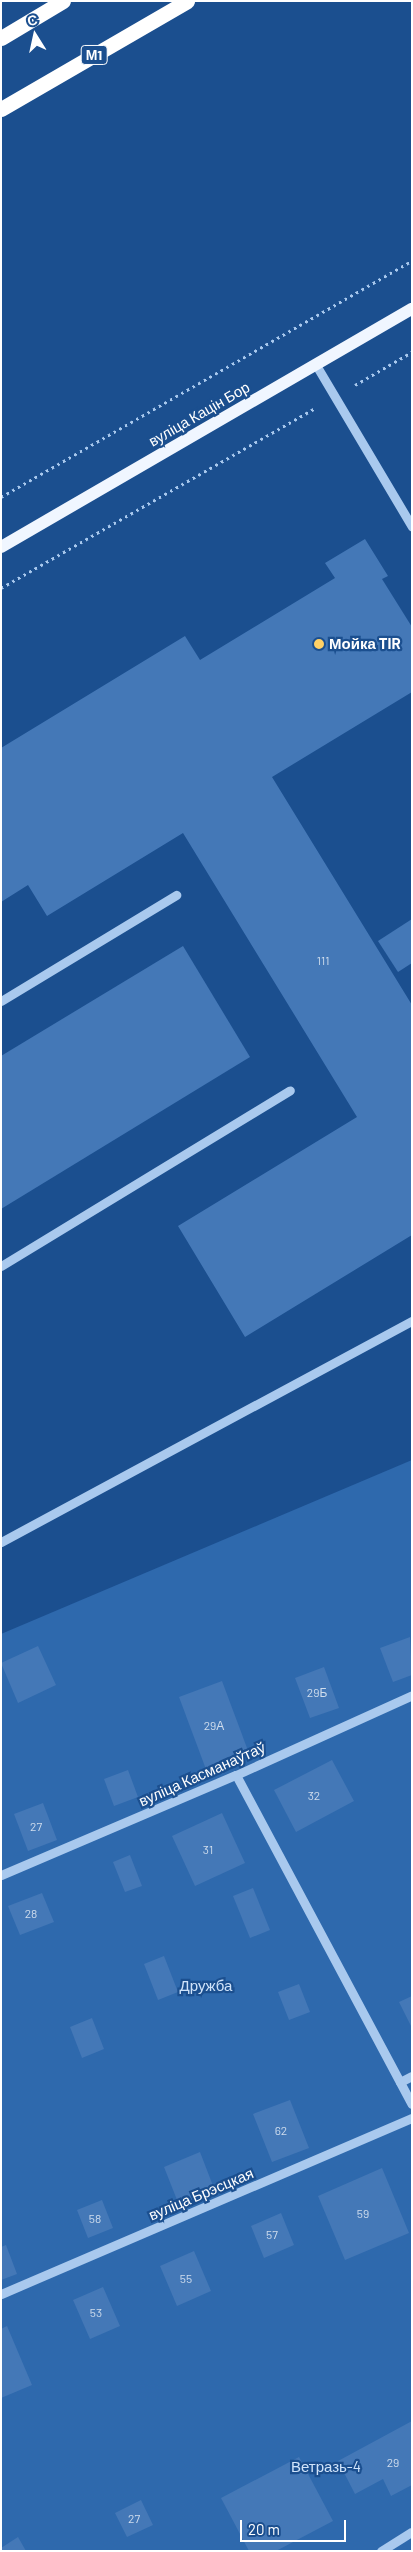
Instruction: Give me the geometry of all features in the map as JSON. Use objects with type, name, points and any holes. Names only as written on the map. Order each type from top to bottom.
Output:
[{"type":"highway","points":[[1,38],[63,1]]},
{"type":"highway","name":"М1","points":[[1,108],[186,1]]},
{"type":"main road","name":"вуліца Кацін Бор","points":[[1,547],[412,309]]},
{"type":"lane","points":[[316,365],[412,527]]},
{"type":"lane","points":[[1,1000],[176,895]]},
{"type":"lane","points":[[1,1266],[290,1090]]},
{"type":"lane","points":[[1,1542],[412,1321]]},
{"type":"lane","name":"вуліца Касманаўтаў","points":[[1,1875],[236,1775],[412,1695]]},
{"type":"lane","points":[[236,1775],[412,2104]]},
{"type":"lane","points":[[400,2082],[412,2076]]},
{"type":"lane","name":"вуліца Брэсцкая","points":[[1,2294],[412,2118]]},
{"type":"lane","points":[[381,2551],[412,2532]]},
{"type":"path","points":[[1,497],[412,261]]},
{"type":"path","points":[[1,588],[412,352]]},
{"type":"green space","name":"Дружба","points":[[412,1460],[412,2551],[1,2551],[1,1634]]},
{"type":"building","points":[[365,539],[388,576],[382,579],[412,627],[412,692],[272,777],[412,1005],[412,1235],[245,1337],[178,1226],[357,1117],[183,833],[47,916],[28,885],[1,902],[1,748],[185,636],[200,660],[335,578],[325,563]]},
{"type":"building","points":[[412,919],[412,963],[398,972],[378,941]]},
{"type":"building","points":[[183,946],[250,1057],[1,1209],[1,1056]]},
{"type":"building","points":[[410,1637],[412,1675],[393,1682],[380,1648]]},
{"type":"building","points":[[38,1646],[56,1685],[18,1703],[1,1663]]},
{"type":"building","points":[[324,1667],[339,1708],[310,1718],[295,1678]]},
{"type":"building","points":[[222,1681],[250,1756],[207,1772],[179,1697]]},
{"type":"building","points":[[332,1760],[354,1801],[296,1832],[274,1790]]},
{"type":"building","points":[[128,1770],[138,1797],[114,1806],[104,1779]]},
{"type":"building","points":[[43,1803],[57,1840],[28,1851],[14,1814]]},
{"type":"building","points":[[222,1813],[245,1863],[195,1886],[172,1836]]},
{"type":"building","points":[[130,1855],[142,1886],[125,1892],[113,1862]]},
{"type":"building","points":[[253,1888],[270,1930],[250,1938],[233,1896]]},
{"type":"building","points":[[42,1893],[54,1922],[20,1935],[8,1906]]},
{"type":"building","points":[[164,1956],[178,1992],[158,2000],[144,1964]]},
{"type":"building","points":[[299,1984],[310,2012],[289,2020],[278,1992]]},
{"type":"building","points":[[412,1996],[412,2028],[399,2002]]},
{"type":"building","points":[[92,2018],[104,2049],[82,2058],[70,2027]]},
{"type":"building","points":[[290,2100],[309,2148],[272,2162],[253,2114]]},
{"type":"building","points":[[200,2152],[215,2191],[179,2205],[164,2167]]},
{"type":"building","points":[[382,2168],[409,2233],[345,2260],[318,2196]]},
{"type":"building","points":[[102,2200],[113,2228],[88,2238],[77,2210]]},
{"type":"building","points":[[281,2213],[294,2245],[264,2258],[251,2226]]},
{"type":"building","points":[[6,2245],[17,2274],[1,2280],[1,2247]]},
{"type":"building","points":[[194,2251],[211,2291],[177,2306],[160,2266]]},
{"type":"building","points":[[103,2287],[120,2326],[90,2339],[73,2300]]},
{"type":"building","points":[[7,2326],[32,2385],[1,2398],[1,2329]]},
{"type":"building","points":[[412,2421],[412,2485],[391,2496],[383,2479],[355,2494],[338,2461]]},
{"type":"building","points":[[299,2457],[333,2521],[276,2551],[249,2551],[221,2498]]},
{"type":"building","points":[[141,2500],[153,2525],[127,2537],[115,2513]]},
{"type":"building","points":[[18,2537],[26,2551],[1,2551],[1,2548]]},
{"type":"place","name":"Мойка TIR","points":[[319,644]]},
{"type":"park label","name":"Ветразь-4","points":[[326,2467]]}]
